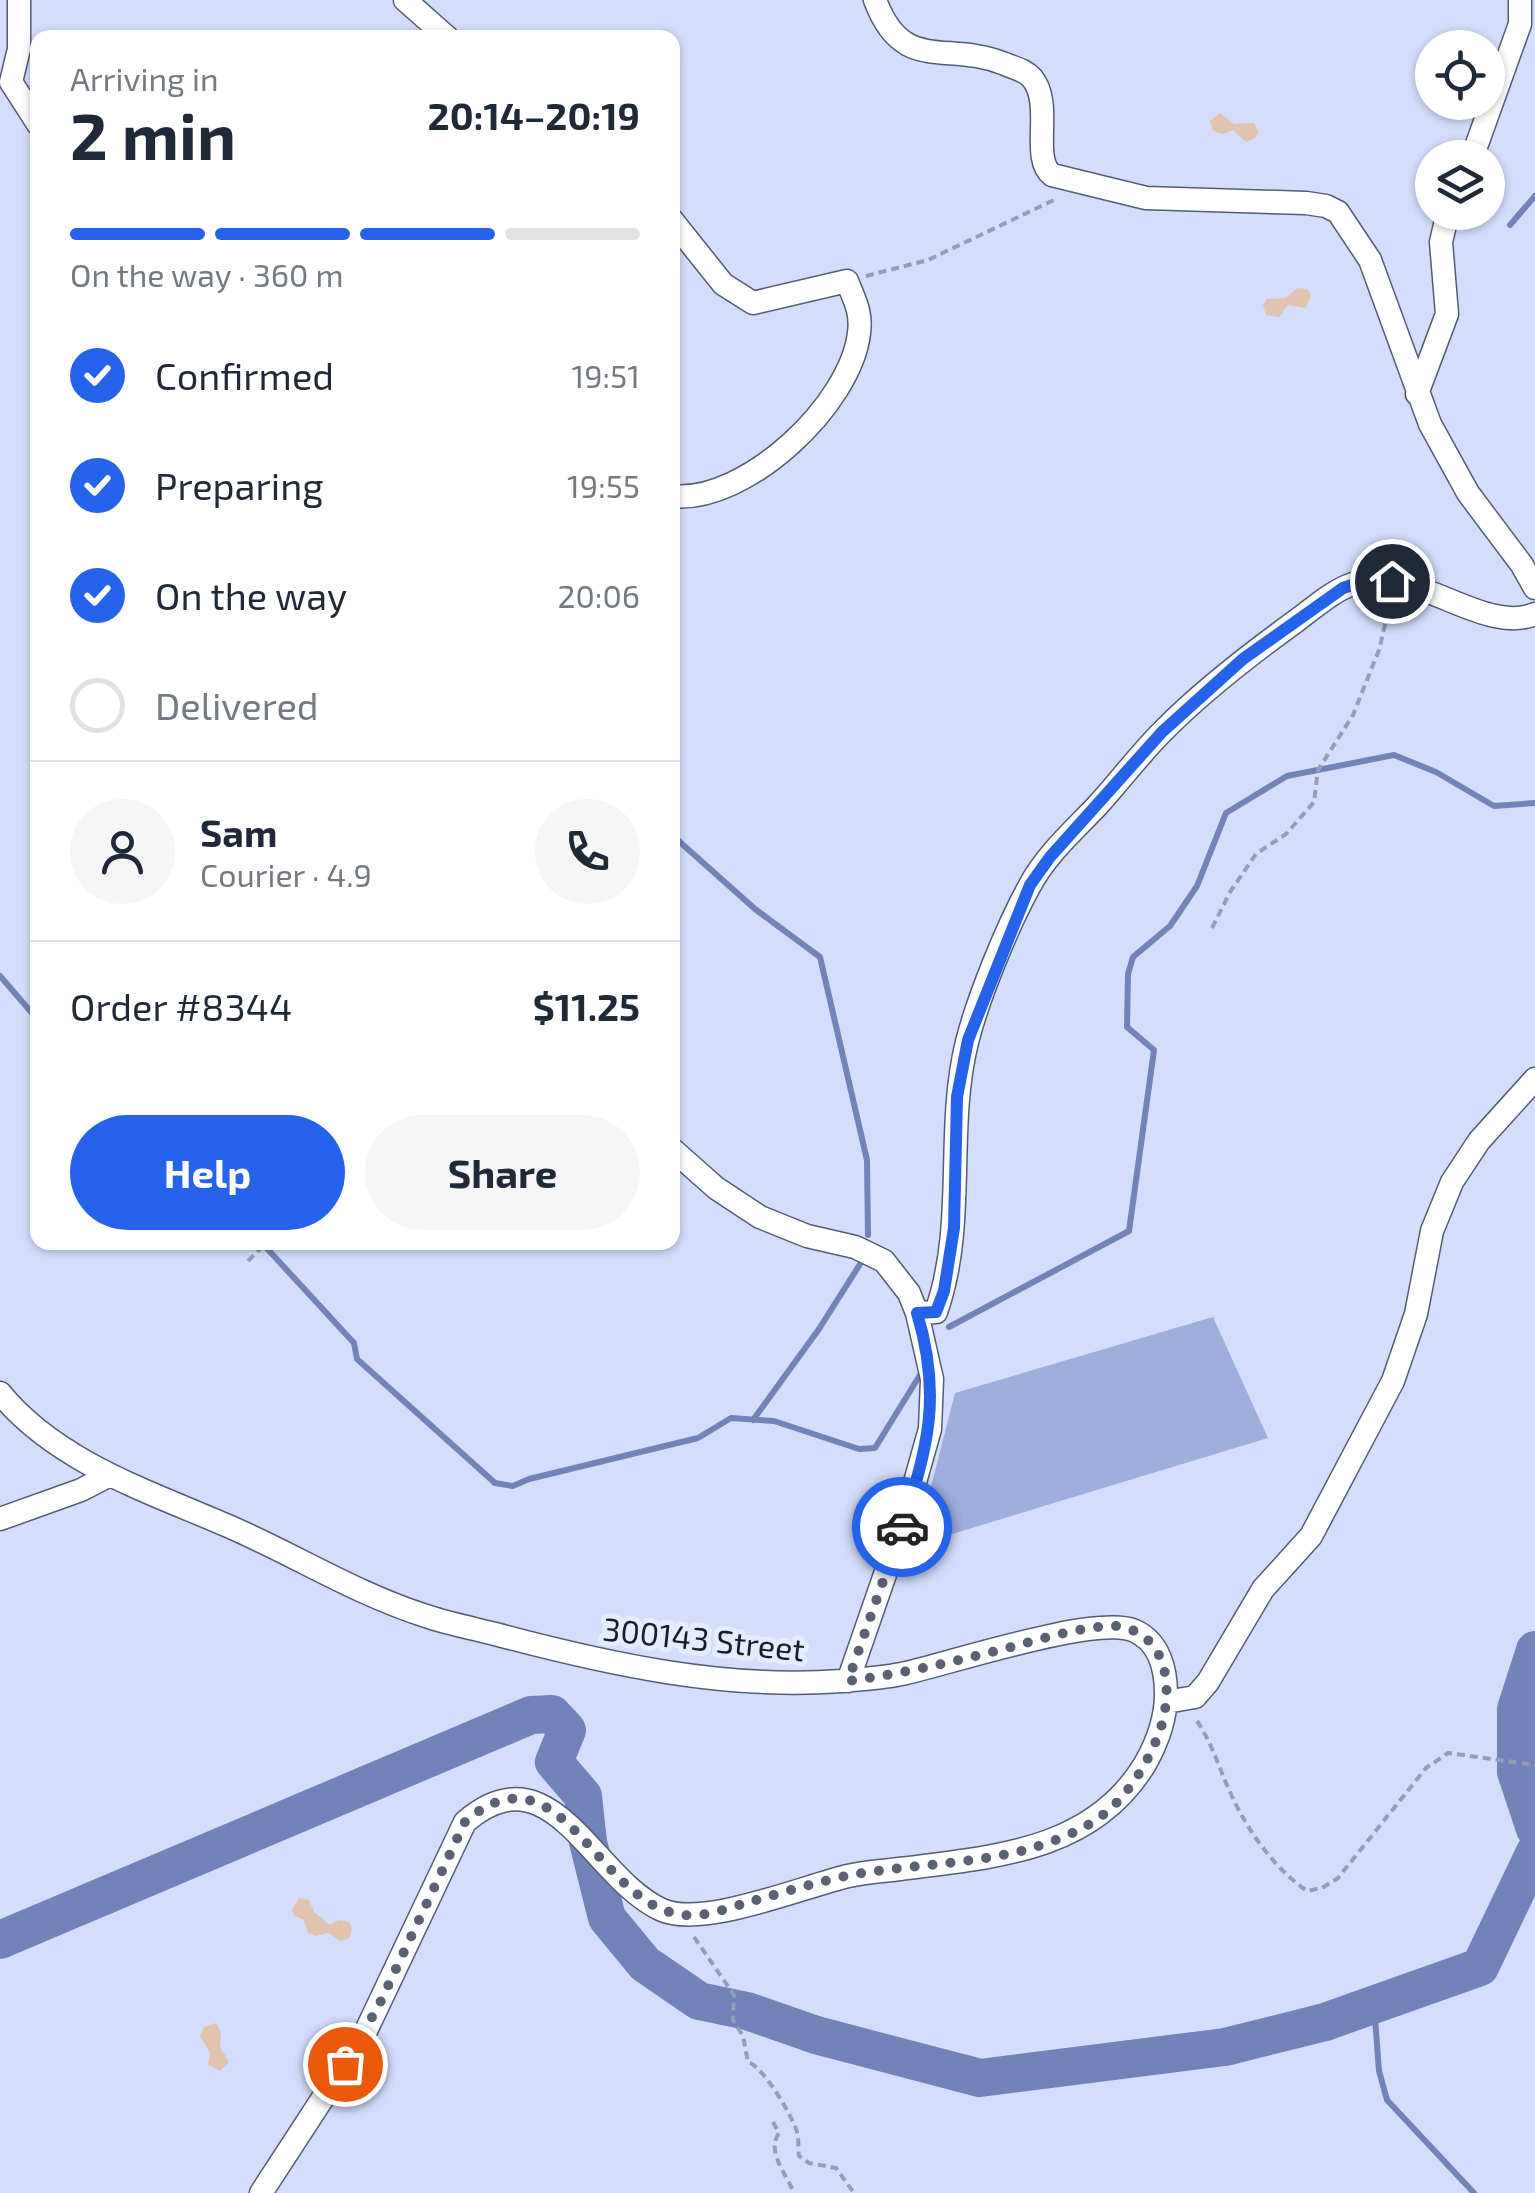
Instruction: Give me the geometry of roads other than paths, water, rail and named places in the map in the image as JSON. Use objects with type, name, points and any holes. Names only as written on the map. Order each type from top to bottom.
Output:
[{"type":"street","points":[[18,0],[20,49],[5,90],[30,116]]},
{"type":"street","points":[[405,0],[439,30]]},
{"type":"street","points":[[874,0],[891,34],[911,48],[996,60],[1034,80],[1043,110],[1045,168],[1052,175],[1146,198],[1306,203],[1332,208],[1344,218],[1370,260],[1430,424],[1468,493],[1535,588]]},
{"type":"street","points":[[1478,140],[1520,24],[1520,0]]},
{"type":"street","points":[[680,230],[723,284],[753,302],[847,281],[860,312],[854,360],[822,414],[789,445],[727,487],[680,497]]},
{"type":"street","points":[[1418,394],[1447,314],[1441,242],[1444,230]]},
{"type":"street","points":[[917,1313],[936,1312],[944,1291],[954,1228],[957,1097],[968,1040],[1030,885],[1050,857],[1162,732],[1243,659],[1343,588],[1376,579],[1430,592],[1506,618],[1535,614]]},
{"type":"street","points":[[1175,1702],[1195,1697],[1208,1682],[1263,1589],[1312,1536],[1393,1381],[1416,1314],[1432,1231],[1452,1182],[1479,1141],[1535,1079]]},
{"type":"street","points":[[680,1155],[716,1188],[760,1217],[806,1236],[856,1247],[884,1261],[910,1293],[917,1313],[932,1379],[930,1429],[906,1514],[848,1681]]},
{"type":"street","name":"300143 Street","points":[[0,1393],[48,1436],[110,1475],[422,1615],[577,1657],[697,1676],[808,1684],[899,1674],[1110,1626],[1135,1631],[1147,1639],[1158,1653],[1175,1702],[1134,1782],[1104,1814],[1057,1840],[1002,1854],[854,1875],[708,1914],[686,1916],[652,1905],[623,1883],[588,1842],[536,1801],[519,1797],[484,1806],[465,1822],[364,2035],[261,2193]]},
{"type":"street","points":[[0,1518],[81,1490],[110,1475]]},
{"type":"waterway","points":[[1510,225],[1535,196]]},
{"type":"waterway","points":[[949,1327],[1129,1231],[1154,1050],[1127,1027],[1128,974],[1133,957],[1170,926],[1197,886],[1226,813],[1287,776],[1394,755],[1436,772],[1494,806],[1535,803]]},
{"type":"waterway","points":[[680,842],[755,909],[820,957],[867,1160],[868,1235]]},
{"type":"waterway","points":[[0,976],[30,1011]]},
{"type":"waterway","points":[[268,1250],[354,1343],[357,1359],[495,1483],[513,1486],[698,1438],[731,1418],[774,1421],[859,1449],[875,1448],[920,1375]]},
{"type":"waterway","points":[[753,1420],[862,1261]]},
{"type":"waterway","points":[[1535,1650],[1516,1709],[1516,1772],[1535,1829]]},
{"type":"waterway","points":[[0,1940],[531,1715],[552,1714],[567,1730],[554,1762],[583,1796],[588,1842],[607,1918],[645,1964],[699,2001],[747,2011],[816,2035],[980,2078],[1225,2047],[1325,2022],[1480,1967],[1535,1852]]},
{"type":"waterway","points":[[1374,2005],[1379,2071],[1387,2100],[1474,2193]]}]
